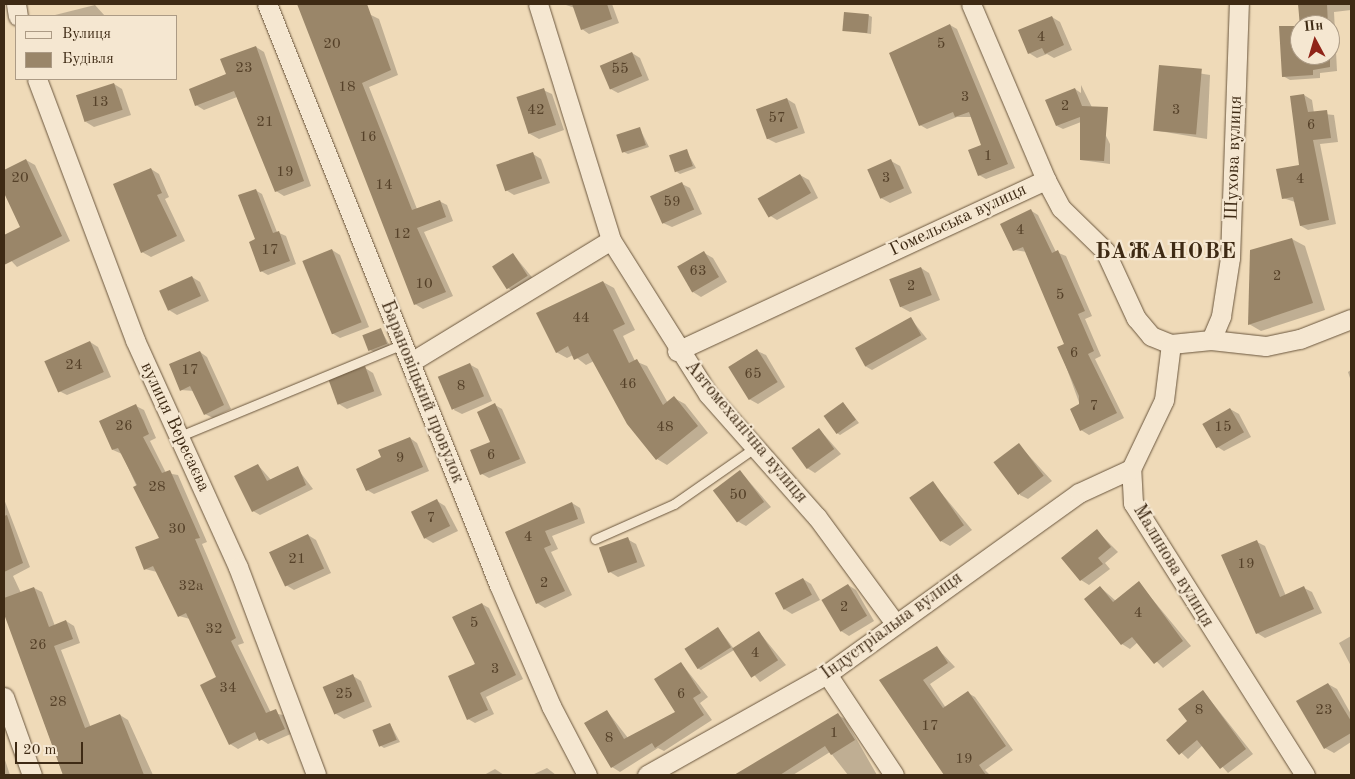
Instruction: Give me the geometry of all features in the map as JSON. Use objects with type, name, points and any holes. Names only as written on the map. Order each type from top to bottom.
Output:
[{"type":"street","name":"Барановіцький провулок","points":[[267,4],[503,594],[551,706],[587,775]]},
{"type":"street","name":"Автомеханічна вулиця","points":[[538,4],[611,240],[677,351],[708,394],[757,446],[895,623]]},
{"type":"street","points":[[971,4],[1046,180]]},
{"type":"street","name":"Шухова вулиця","points":[[1211,340],[1221,316],[1230,258],[1239,4]]},
{"type":"street","name":"вулиця Вересаєва","points":[[37,80],[135,340],[238,567],[316,775]]},
{"type":"street","name":"Гомельська вулиця","points":[[677,351],[1046,180],[1061,208],[1105,251],[1136,318],[1151,336],[1171,344]]},
{"type":"street","points":[[411,362],[611,240]]},
{"type":"street","points":[[1131,469],[1164,400],[1171,344],[1211,340],[1266,346],[1300,339],[1351,319]]},
{"type":"street","name":"Індустріальна вулиця","points":[[647,775],[827,674],[895,623],[1079,493],[1131,469]]},
{"type":"street","name":"Малинова вулиця","points":[[1131,469],[1137,510],[1305,775]]},
{"type":"street","points":[[827,674],[894,775]]},
{"type":"street","points":[[4,697],[32,775]]},
{"type":"lane","points":[[180,436],[403,344]]},
{"type":"lane","points":[[595,539],[674,504],[757,446]]},
{"type":"building","points":[[297,4],[367,4],[391,70],[362,83],[412,210],[440,200],[446,217],[417,228],[446,292],[414,305]]},
{"type":"building","points":[[572,4],[607,4],[612,19],[581,30]]},
{"type":"building","points":[[1298,4],[1327,4],[1328,15],[1299,15]]},
{"type":"building","points":[[844,12],[869,14],[867,33],[842,31]]},
{"type":"building","points":[[1052,16],[1064,45],[1045,54],[1042,48],[1028,54],[1018,30]]},
{"type":"building","points":[[950,24],[1008,164],[978,176],[968,150],[981,145],[969,112],[955,117],[953,112],[919,126],[889,53]]},
{"type":"building","points":[[1279,26],[1290,26],[1290,65],[1330,65],[1330,67],[1313,70],[1313,75],[1282,77]]},
{"type":"building","points":[[256,46],[304,181],[275,192],[234,91],[195,106],[189,89],[226,74],[220,59]]},
{"type":"building","points":[[632,52],[642,76],[610,90],[600,66]]},
{"type":"building","points":[[1159,65],[1202,69],[1196,134],[1153,131]]},
{"type":"building","points":[[114,83],[123,110],[85,122],[76,95]]},
{"type":"building","points":[[544,88],[556,125],[528,134],[516,97]]},
{"type":"building","points":[[1075,88],[1082,106],[1108,107],[1104,161],[1080,160],[1080,117],[1056,126],[1045,100]]},
{"type":"building","points":[[1304,94],[1308,112],[1327,110],[1331,138],[1313,140],[1329,220],[1300,226],[1293,197],[1282,199],[1276,169],[1299,165],[1290,96]]},
{"type":"building","points":[[787,98],[798,128],[767,139],[756,109]]},
{"type":"building","points":[[640,127],[646,145],[622,153],[616,135]]},
{"type":"building","points":[[687,149],[693,166],[675,172],[669,155]]},
{"type":"building","points":[[533,152],[542,178],[505,191],[496,165]]},
{"type":"building","points":[[26,159],[62,236],[4,265],[4,235],[20,227],[4,193],[4,170]]},
{"type":"building","points":[[891,159],[904,188],[880,199],[867,170]]},
{"type":"building","points":[[151,168],[162,193],[157,195],[177,236],[141,253],[113,184]]},
{"type":"building","points":[[800,174],[811,193],[769,218],[758,198]]},
{"type":"building","points":[[682,182],[694,209],[662,224],[650,196]]},
{"type":"building","points":[[256,189],[273,233],[279,231],[290,261],[260,272],[249,242],[255,239],[238,195]]},
{"type":"building","points":[[1031,209],[1052,253],[1058,250],[1085,311],[1078,314],[1094,351],[1088,354],[1117,413],[1080,431],[1070,409],[1079,404],[1079,396],[1057,347],[1064,344],[1023,247],[1013,251],[1000,224]]},
{"type":"building","points":[[1292,238],[1313,303],[1248,325],[1250,250]]},
{"type":"building","points":[[332,249],[362,322],[332,334],[302,261]]},
{"type":"building","points":[[704,251],[719,277],[692,292],[677,266]]},
{"type":"building","points":[[513,253],[528,276],[507,289],[492,267]]},
{"type":"building","points":[[921,267],[932,295],[900,307],[889,279]]},
{"type":"building","points":[[192,276],[201,296],[168,311],[159,291]]},
{"type":"building","points":[[603,281],[625,324],[613,330],[629,363],[637,359],[663,405],[674,396],[698,426],[656,460],[627,424],[588,353],[574,360],[568,346],[556,353],[536,313]]},
{"type":"building","points":[[911,317],[921,335],[865,366],[855,348]]},
{"type":"building","points":[[381,328],[387,344],[368,351],[362,335]]},
{"type":"building","points":[[90,341],[104,372],[58,392],[44,361]]},
{"type":"building","points":[[757,349],[778,382],[749,400],[728,367]]},
{"type":"building","points":[[200,351],[224,405],[204,415],[190,386],[180,391],[169,364]]},
{"type":"building","points":[[470,363],[484,396],[452,410],[438,377]]},
{"type":"building","points":[[365,366],[374,391],[338,405],[328,379]]},
{"type":"building","points":[[843,402],[856,420],[837,434],[824,416]]},
{"type":"building","points":[[495,403],[520,459],[480,475],[470,450],[490,442],[477,412]]},
{"type":"building","points":[[136,404],[149,434],[143,437],[162,473],[170,470],[200,538],[195,539],[236,638],[231,641],[266,713],[276,709],[285,729],[259,741],[255,732],[229,745],[200,685],[216,677],[186,613],[178,617],[153,566],[144,570],[135,547],[159,538],[133,487],[137,485],[118,448],[112,450],[99,421]]},
{"type":"building","points":[[1230,408],[1244,432],[1216,448],[1202,424]]},
{"type":"building","points":[[819,428],[834,449],[807,469],[791,448]]},
{"type":"building","points":[[410,437],[423,467],[366,491],[356,469],[381,457],[378,450]]},
{"type":"building","points":[[1019,443],[1044,476],[1018,495],[993,462]]},
{"type":"building","points":[[258,464],[267,481],[298,466],[306,485],[252,512],[234,476]]},
{"type":"building","points":[[740,470],[764,502],[737,522],[713,490]]},
{"type":"building","points":[[933,481],[964,525],[940,542],[909,498]]},
{"type":"building","points":[[437,499],[450,526],[424,539],[411,512]]},
{"type":"building","points":[[572,502],[578,519],[545,531],[551,545],[544,548],[565,591],[536,604],[505,532]]},
{"type":"building","points":[[7,515],[23,563],[4,572],[4,516]]},
{"type":"building","points":[[1097,529],[1111,547],[1098,558],[1103,564],[1080,581],[1061,558]]},
{"type":"building","points":[[308,534],[324,568],[285,587],[269,552]]},
{"type":"building","points":[[628,537],[637,562],[608,573],[599,548]]},
{"type":"building","points":[[1257,540],[1280,597],[1304,586],[1314,609],[1256,634],[1221,555]]},
{"type":"building","points":[[803,578],[812,595],[784,610],[775,593]]},
{"type":"building","points":[[1139,581],[1183,641],[1154,664],[1132,637],[1121,645],[1084,599],[1100,586],[1113,602]]},
{"type":"building","points":[[848,584],[867,616],[840,632],[821,600]]},
{"type":"building","points":[[34,587],[49,627],[66,620],[73,639],[54,646],[85,728],[120,714],[144,775],[63,775],[4,614],[4,598]]},
{"type":"building","points":[[482,603],[516,675],[480,693],[488,710],[467,720],[448,676],[475,664],[452,617]]},
{"type":"building","points":[[718,627],[731,647],[698,669],[684,649]]},
{"type":"building","points":[[759,631],[778,660],[751,678],[732,648]]},
{"type":"building","points":[[937,646],[948,663],[923,680],[943,708],[968,691],[1006,746],[979,765],[986,775],[944,775],[879,680]]},
{"type":"building","points":[[681,662],[701,693],[693,698],[704,715],[655,748],[652,743],[611,768],[584,723],[607,710],[624,739],[675,712],[654,679]]},
{"type":"building","points":[[353,674],[365,702],[334,715],[323,687]]},
{"type":"building","points":[[1328,683],[1351,721],[1351,733],[1324,749],[1296,701]]},
{"type":"building","points":[[1203,690],[1246,749],[1220,769],[1197,740],[1179,755],[1166,740],[1187,721],[1178,709]]},
{"type":"building","points":[[838,713],[855,740],[831,755],[825,746],[780,775],[734,775]]},
{"type":"building","points":[[390,723],[397,740],[379,747],[372,730]]},
{"type":"district","name":"БАЖАНОВЕ","points":[[1166,253]]}]
